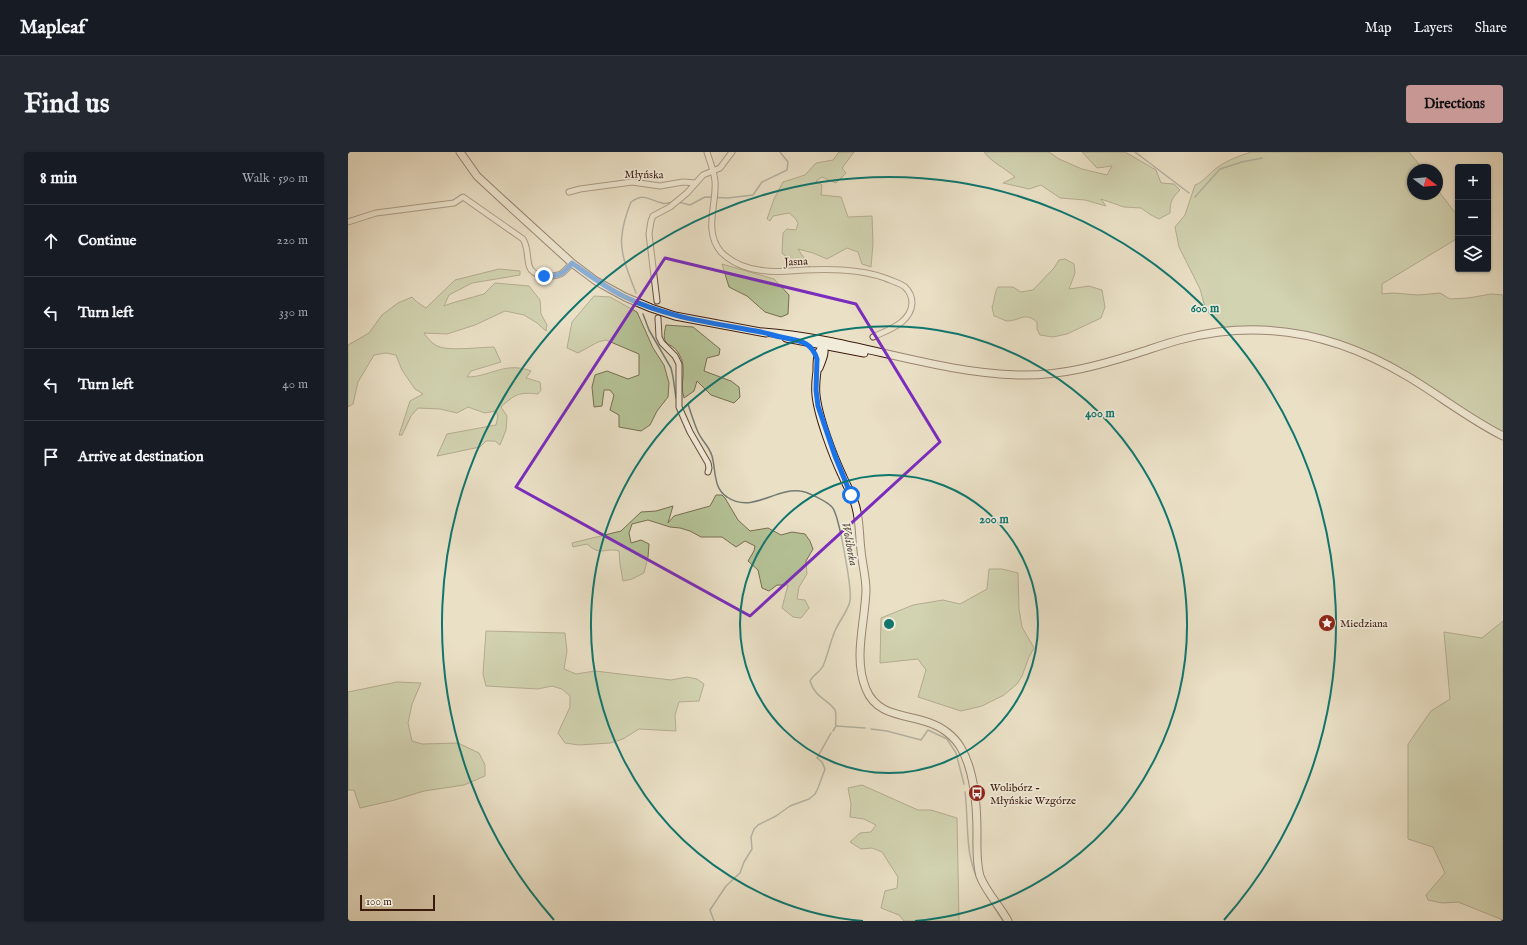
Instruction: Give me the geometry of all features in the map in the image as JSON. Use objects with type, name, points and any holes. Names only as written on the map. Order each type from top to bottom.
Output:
[{"type":"main road","points":[[460,152],[477,176],[572,263],[596,281],[625,297],[651,308],[690,319],[763,332],[805,342],[824,350]]},
{"type":"main road","points":[[763,332],[780,333],[816,339],[832,345],[874,355],[904,358],[986,373],[1021,375],[1049,374],[1094,366],[1182,339],[1208,333],[1246,330],[1286,331],[1325,339],[1370,356],[1409,377],[1503,436]]},
{"type":"main road","points":[[816,339],[824,350]]},
{"type":"main road","points":[[805,342],[813,349],[817,359]]},
{"type":"main road","points":[[832,345],[826,350],[820,350],[817,359],[816,395],[835,456],[857,513],[866,588],[860,658],[861,676],[864,686],[871,699],[884,710],[893,714],[932,724],[945,731],[960,747],[966,757],[973,787],[977,824],[978,865],[980,875],[1008,921]]},
{"type":"main road","points":[[816,378],[824,350]]},
{"type":"street","name":"Jasna","points":[[707,152],[714,171],[715,182],[712,226],[716,243],[721,251],[736,263],[768,272],[824,270],[852,271],[880,276],[905,287],[910,294],[912,308],[898,325],[873,337]]},
{"type":"street","points":[[657,301],[650,245],[650,224],[653,216],[673,204],[691,189],[703,175],[723,166],[732,152]]},
{"type":"street","name":"Młyńska","points":[[569,192],[580,189],[632,182],[660,186],[683,182],[695,183]]},
{"type":"street","points":[[348,222],[376,213],[454,203],[463,197],[524,239],[527,247],[529,265],[531,270],[537,274],[544,276],[560,275],[563,274],[572,263]]},
{"type":"street","points":[[658,318],[659,337],[662,343],[675,356],[679,364],[679,407],[690,432],[708,463],[708,472]]},
{"type":"highlighted area","points":[[665,258],[856,304],[940,442],[750,616],[516,487]]},
{"type":"green space","points":[[839,152],[854,152],[842,168],[846,173],[836,183],[822,177],[816,181],[822,185],[821,195],[841,197],[848,217],[872,216],[873,244],[871,267],[862,264],[858,252],[847,248],[827,259],[798,249],[810,267],[796,265],[782,253],[783,233],[787,229],[796,230],[798,223],[789,213],[773,216],[770,221],[767,219],[774,199],[783,182],[805,175],[816,163],[833,160]]},
{"type":"green space","points":[[984,152],[1049,152],[1059,159],[1082,169],[1107,175],[1112,166],[1097,168],[1082,152],[1125,152],[1156,170],[1161,183],[1174,184],[1180,190],[1172,200],[1170,205],[1170,213],[1159,219],[1141,208],[1124,207],[1101,199],[1106,206],[1085,200],[1060,198],[1041,185],[1029,189],[1003,183],[1015,177],[990,159]]},
{"type":"green space","points":[[1251,152],[1409,152],[1419,164],[1407,164],[1407,200],[1443,200],[1443,197],[1455,213],[1455,240],[1382,284],[1382,294],[1393,293],[1419,295],[1440,293],[1450,299],[1491,294],[1503,295],[1503,436],[1409,377],[1317,337],[1229,331],[1205,307],[1200,289],[1179,247],[1175,227],[1185,215],[1195,185],[1201,182],[1215,169],[1234,158]]},
{"type":"green space","points":[[1065,259],[1074,264],[1075,273],[1069,289],[1089,286],[1102,290],[1105,307],[1101,318],[1067,334],[1053,337],[1040,335],[1037,329],[1037,322],[1029,317],[1022,317],[1007,321],[994,316],[992,307],[998,287],[1013,287],[1021,292],[1033,290],[1054,268],[1059,260]]},
{"type":"green space","points":[[722,264],[774,279],[789,295],[788,314],[781,317],[765,312],[747,296],[729,287]]},
{"type":"green space","points":[[499,269],[520,271],[520,275],[472,283],[449,295],[444,306],[484,294],[495,283],[529,286],[540,300],[541,314],[547,325],[546,331],[524,315],[505,311],[475,325],[447,334],[424,333],[429,340],[437,346],[445,348],[459,349],[494,347],[501,362],[471,371],[467,377],[483,375],[498,370],[522,368],[531,371],[526,378],[540,382],[541,390],[538,394],[526,393],[518,395],[510,399],[501,407],[507,416],[506,430],[500,445],[495,441],[486,441],[480,447],[437,456],[447,434],[496,425],[498,416],[496,411],[485,413],[468,407],[457,413],[440,409],[418,408],[411,416],[402,435],[399,435],[410,401],[423,394],[415,389],[402,370],[396,355],[386,353],[374,355],[358,382],[353,404],[348,407],[348,345],[369,333],[382,315],[398,303],[412,297],[426,308],[455,280]]},
{"type":"green space","points":[[594,296],[610,297],[637,312],[653,348],[664,365],[669,383],[668,397],[657,411],[650,425],[641,431],[619,427],[619,415],[610,410],[614,395],[610,390],[604,390],[602,406],[594,407],[592,387],[595,375],[607,371],[628,379],[639,375],[639,354],[606,340],[598,342],[578,353],[567,348],[572,322]]},
{"type":"green space","points":[[666,325],[693,327],[720,349],[719,355],[707,358],[704,371],[731,381],[739,387],[740,397],[734,403],[711,395],[697,381],[694,391],[684,398],[682,387],[682,359],[676,350],[665,341]]},
{"type":"green space","points":[[716,495],[722,495],[725,498],[738,520],[750,531],[768,528],[781,535],[792,532],[805,534],[810,541],[813,549],[806,561],[807,574],[799,587],[797,599],[805,600],[809,608],[801,618],[793,617],[782,608],[788,585],[777,585],[769,591],[762,588],[758,570],[748,561],[754,551],[755,546],[745,541],[736,547],[722,537],[701,537],[690,531],[648,520],[632,524],[629,533],[631,543],[641,540],[649,544],[648,557],[644,573],[632,579],[623,581],[619,551],[600,551],[587,544],[573,547],[572,543],[621,531],[641,512],[656,511],[673,506],[668,523],[674,516],[710,506]]},
{"type":"green space","points":[[989,569],[1002,569],[1018,573],[1019,609],[1022,627],[1034,648],[1022,676],[1017,684],[1004,695],[982,706],[961,711],[918,697],[926,670],[918,659],[880,663],[881,618],[913,605],[943,600],[960,604],[987,589]]},
{"type":"green space","points":[[1503,621],[1503,920],[1458,902],[1442,903],[1428,900],[1426,895],[1445,873],[1433,847],[1408,839],[1408,744],[1431,711],[1450,699],[1444,632],[1482,638]]},
{"type":"green space","points":[[486,631],[565,633],[567,651],[564,669],[576,674],[595,671],[671,680],[687,677],[697,679],[704,684],[699,701],[679,702],[675,715],[676,731],[639,729],[623,739],[610,743],[579,745],[565,743],[558,733],[570,707],[570,696],[562,689],[552,686],[538,689],[486,686],[483,674]]},
{"type":"green space","points":[[397,682],[421,683],[412,704],[408,723],[412,741],[422,744],[458,743],[479,753],[485,765],[485,776],[464,785],[424,791],[395,800],[360,808],[354,790],[348,790],[348,692]]},
{"type":"green space","points":[[862,785],[918,810],[931,810],[957,818],[959,921],[904,921],[899,915],[881,908],[885,891],[897,888],[898,877],[882,852],[872,848],[861,849],[850,842],[860,833],[871,832],[876,825],[864,819],[850,817],[851,804],[848,788]]},
{"type":"waterway","name":"Woliborka","points":[[678,202],[690,205],[705,197],[728,198],[753,195],[762,182],[787,170],[788,162],[780,152]]},
{"type":"waterway","points":[[1135,152],[1189,193]]},
{"type":"waterway","points":[[1195,197],[1220,169],[1262,158]]},
{"type":"waterway","name":"Woliborka","points":[[636,293],[626,265],[621,242],[624,222],[631,202],[643,197],[664,204],[674,202]]},
{"type":"waterway","name":"Woliborka","points":[[643,314],[649,330],[671,368],[676,398]]},
{"type":"waterway","name":"Woliborka","points":[[688,404],[698,432],[712,456],[719,489],[727,497],[736,502],[745,503],[754,502],[790,491],[803,491],[826,502],[832,507],[835,513],[844,552],[849,582],[850,601],[835,631],[823,666],[810,681],[815,691],[835,710],[836,726]]},
{"type":"waterway","name":"Woliborka","points":[[836,726],[865,728]]},
{"type":"waterway","name":"Woliborka","points":[[833,731],[836,726]]},
{"type":"waterway","name":"Woliborka","points":[[871,729],[887,731],[921,740],[928,730],[947,739],[956,753],[964,784]]},
{"type":"waterway","points":[[714,921],[710,910],[726,886],[740,873],[744,862],[752,849],[751,837],[754,829],[758,825],[776,816],[790,806],[809,799],[815,794],[825,769],[822,762],[817,758],[831,733]]},
{"type":"waterway","name":"Woliborka","points":[[965,792],[969,850],[971,862],[980,884]]},
{"type":"waterway","name":"Woliborka","points":[[986,894],[1003,921]]},
{"type":"place","name":"Miedziana","points":[[1327,623]]},
{"type":"place","name":"Wolibórz - Młyńskie Wzgórze","points":[[977,793]]},
{"type":"route","points":[[544,276],[556,276],[563,274],[572,263],[596,281],[625,297],[651,308],[675,316],[763,332],[805,342],[813,349],[816,355],[816,395],[818,406],[842,476],[851,495]]}]
